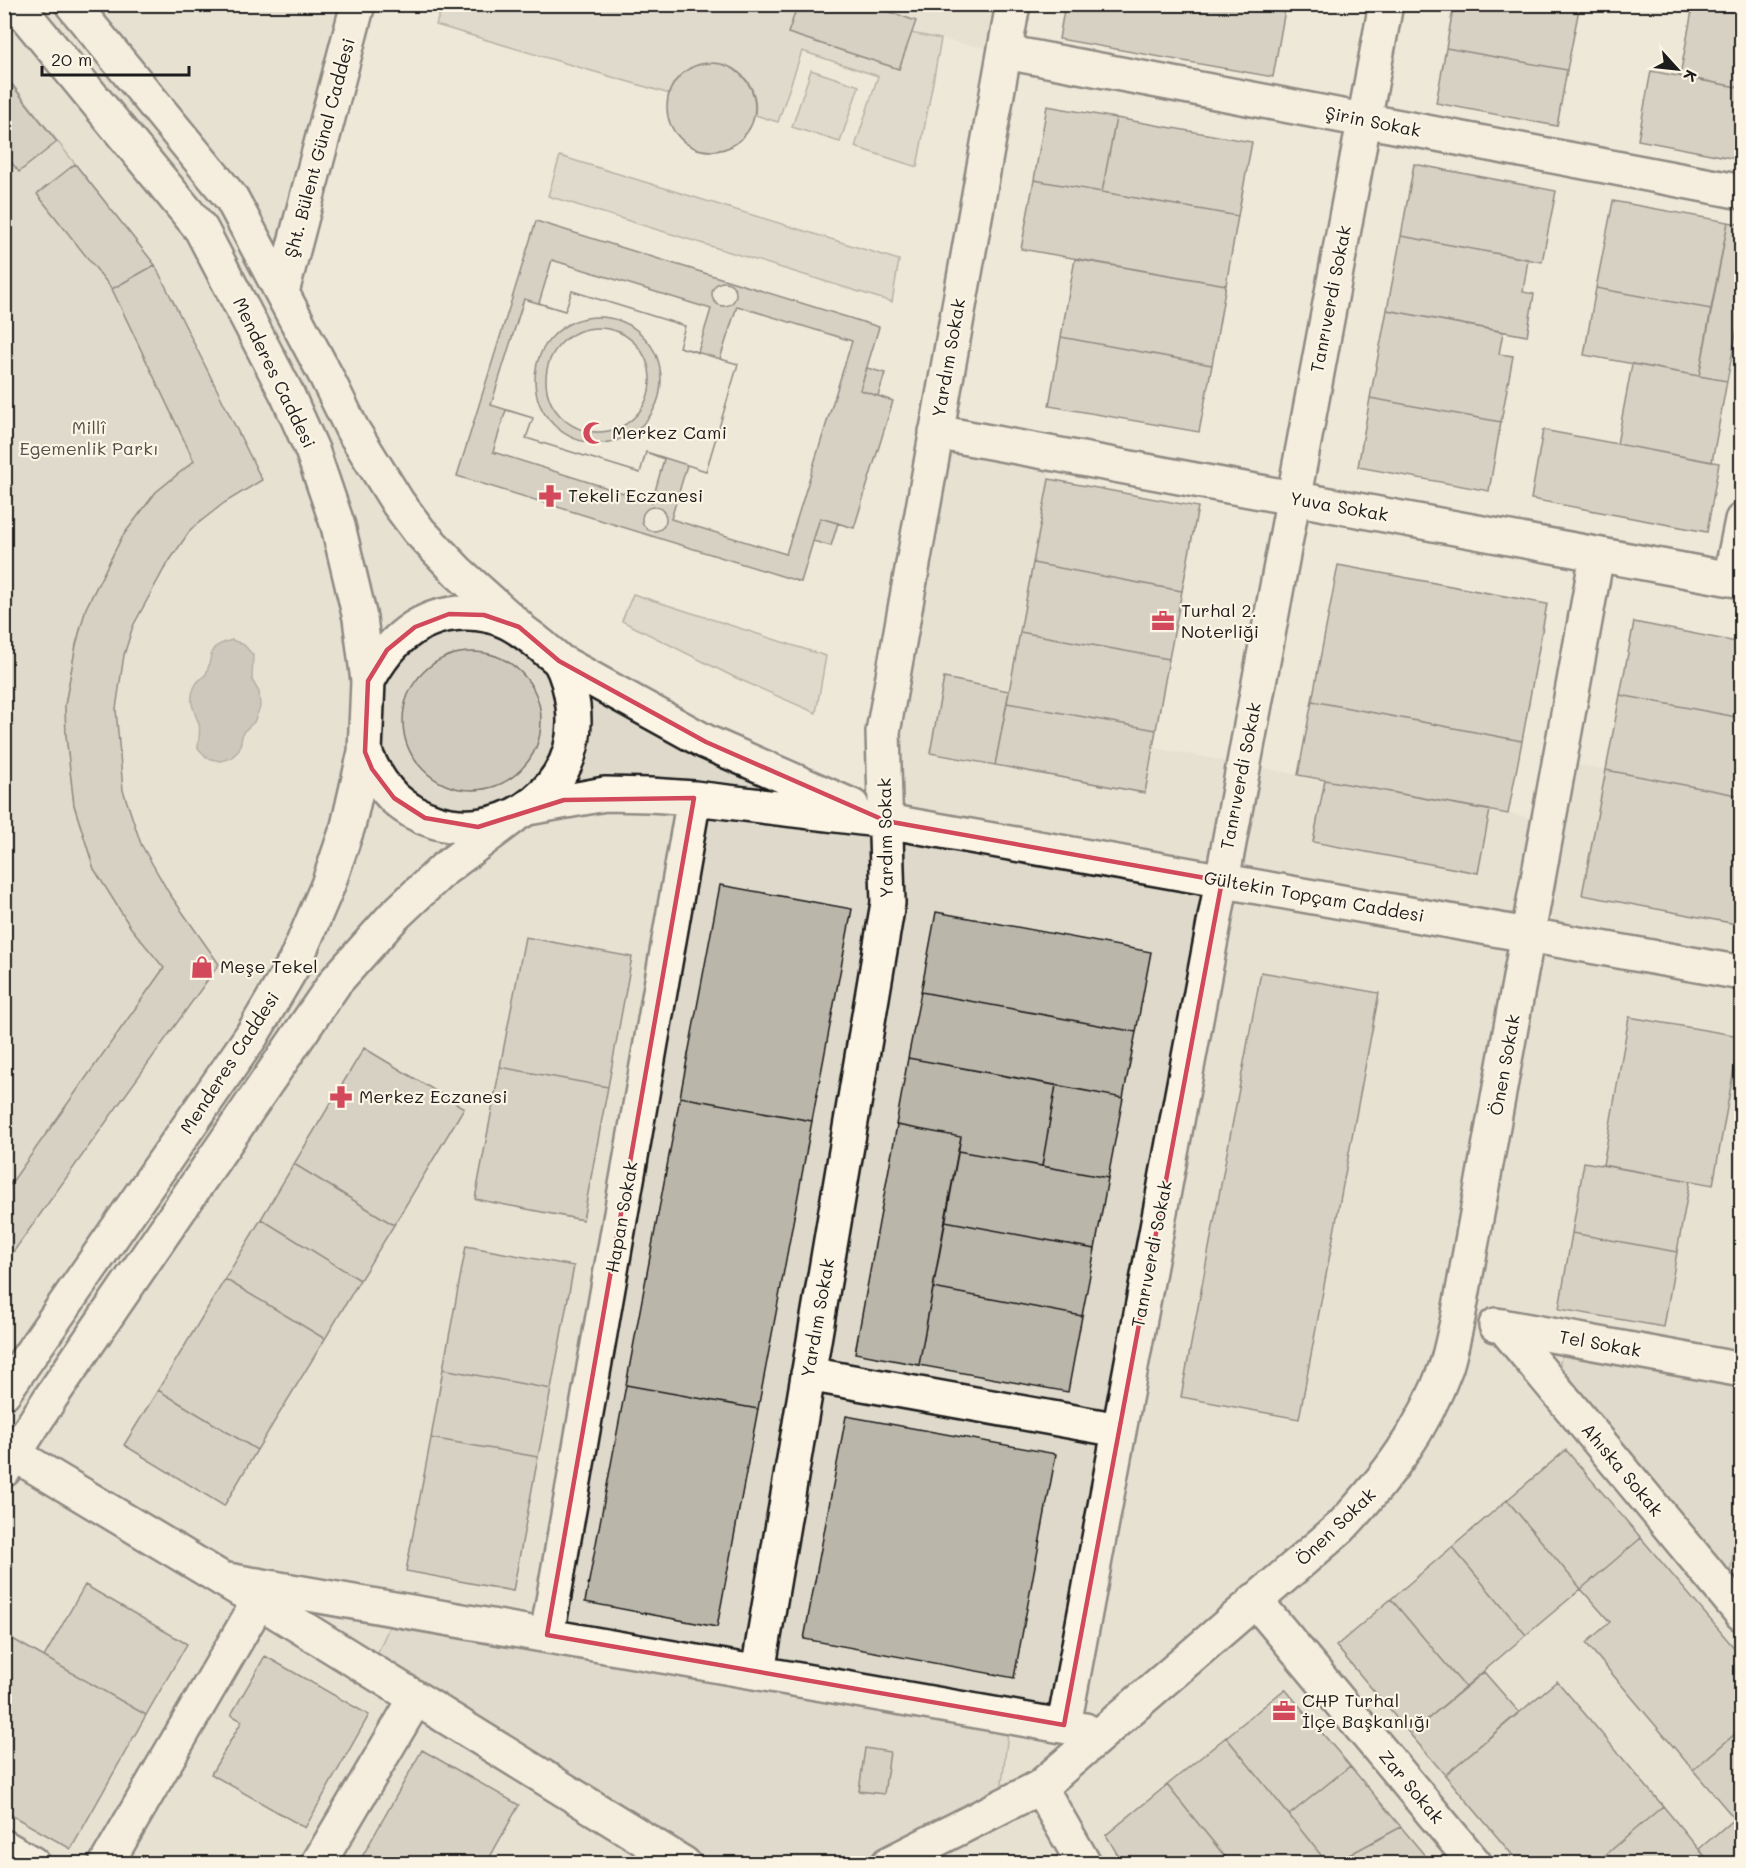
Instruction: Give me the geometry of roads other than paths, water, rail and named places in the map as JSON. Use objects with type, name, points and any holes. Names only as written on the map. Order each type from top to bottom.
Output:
[{"type":"street","name":"Menderes Caddesi","points":[[4,1392],[252,1035],[295,962],[328,885],[348,826],[365,752],[368,681],[360,618],[338,526],[312,450],[287,394],[201,229],[16,4]]},
{"type":"street","points":[[72,4],[232,199],[352,429],[419,531],[458,572],[559,662],[706,742],[886,821]]},
{"type":"street","name":"Şht. Bülent Günal Caddesi","points":[[282,292],[358,4]]},
{"type":"street","name":"Yardım Sokak","points":[[758,1672],[888,903],[883,732],[1013,4]]},
{"type":"street","name":"Tanrıverdi Sokak","points":[[1064,1725],[1386,4]]},
{"type":"street","name":"Şirin Sokak","points":[[1005,52],[1742,192]]},
{"type":"street","name":"Yuva Sokak","points":[[936,432],[1736,580]]},
{"type":"street","points":[[1736,580],[1742,520]]},
{"type":"street","name":"Önen Sokak","points":[[888,1863],[1040,1787],[1341,1527],[1374,1492],[1404,1452],[1428,1410],[1443,1374],[1458,1318],[1598,555]]},
{"type":"street","points":[[368,681],[387,650],[415,627],[431,619],[466,613],[499,618],[519,627]]},
{"type":"street","points":[[559,662],[572,696],[574,732],[564,767],[548,790],[521,813],[444,869],[394,916],[336,981],[9,1462],[222,1579],[684,1863]]},
{"type":"street","points":[[365,752],[382,785],[408,809],[442,824],[478,827],[521,813],[605,794],[694,798],[886,821]]},
{"type":"street","name":"Hapan Sokak","points":[[547,1635],[694,798]]},
{"type":"street","name":"Gültekin Topçam Caddesi","points":[[886,821],[1742,973]]},
{"type":"street","name":"Tel Sokak","points":[[1458,1318],[1742,1370]]},
{"type":"street","name":"Ahıska Sokak","points":[[1503,1326],[1742,1614]]},
{"type":"street","points":[[808,1374],[1119,1430]]},
{"type":"street","points":[[222,1579],[1064,1725],[1101,1734]]},
{"type":"street","name":"Zar Sokak","points":[[1255,1600],[1475,1863]]},
{"type":"street","points":[[106,1863],[258,1601]]},
{"type":"street","points":[[318,1863],[416,1698]]},
{"type":"street","points":[[1040,1787],[1084,1863]]},
{"type":"place","name":"Merkez Cami","points":[[594,433]]},
{"type":"place","name":"Tekeli Eczanesi","points":[[550,496]]},
{"type":"place","name":"Turhal 2. Noterliği","points":[[1163,621]]},
{"type":"place","name":"Meşe Tekel","points":[[202,967]]},
{"type":"place","name":"Merkez Eczanesi","points":[[341,1097]]},
{"type":"place","name":"CHP Turhal İlçe Başkanlığı","points":[[1284,1711]]},
{"type":"park label","name":"Millî Egemenlik Parkı","points":[[89,438]]}]
